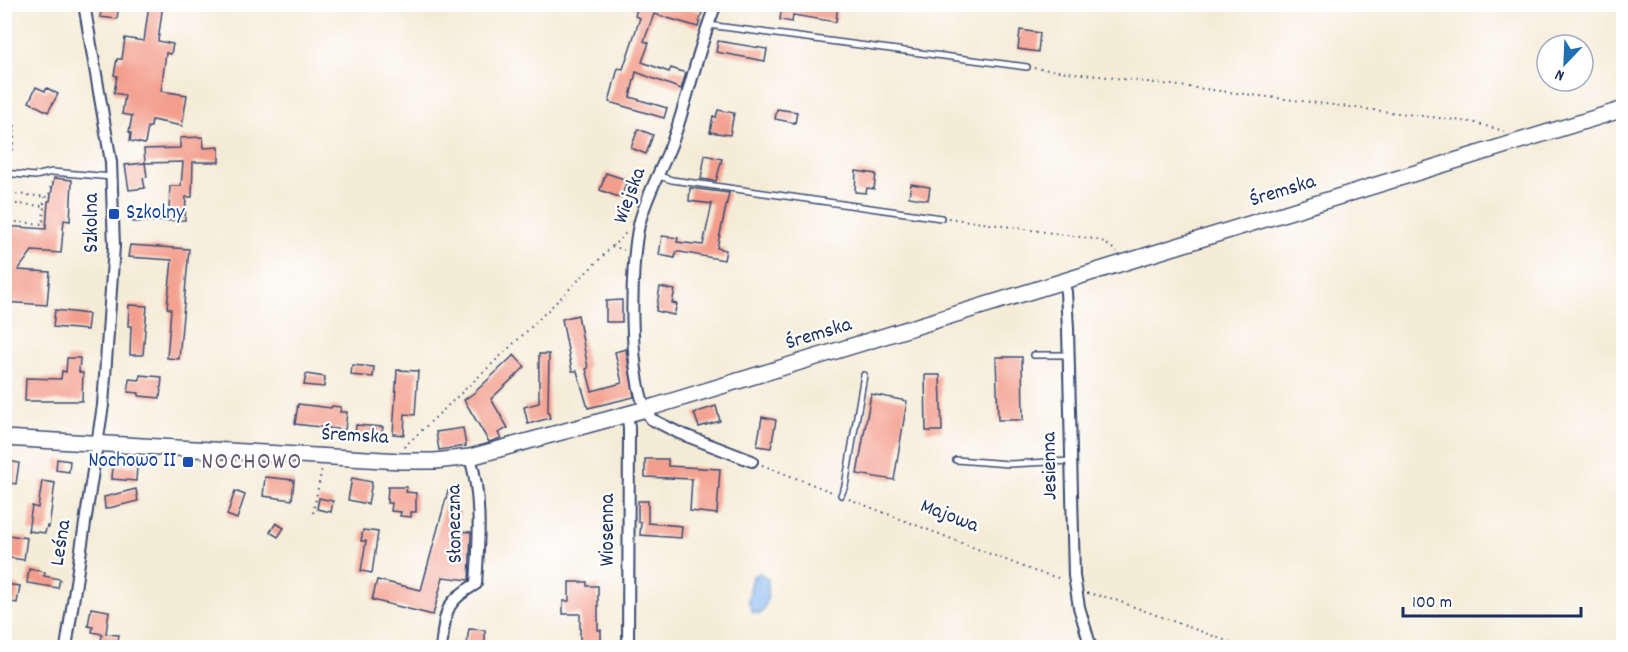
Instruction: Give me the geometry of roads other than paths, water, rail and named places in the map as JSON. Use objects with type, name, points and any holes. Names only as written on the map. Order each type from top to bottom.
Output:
[{"type":"main road","name":"Śremska","points":[[4,438],[401,461],[435,461],[470,457],[646,409],[1623,109]]},
{"type":"street","name":"Szkolna","points":[[84,4],[107,131],[112,177],[114,246],[105,391],[98,443]]},
{"type":"street","name":"Wiejska","points":[[646,409],[633,347],[635,253],[639,225],[685,105],[716,4]]},
{"type":"street","name":"Jesienna","points":[[1063,281],[1067,304],[1075,586],[1091,648]]},
{"type":"street","points":[[646,409],[651,419],[670,429],[752,461]]},
{"type":"street","name":"Wiosenna","points":[[627,414],[630,436],[628,648]]},
{"type":"street","name":"Leśna","points":[[66,648],[98,443]]},
{"type":"street","name":"Słoneczna","points":[[441,648],[446,613],[450,604],[457,596],[476,584],[478,502],[470,457]]},
{"type":"lane","points":[[708,25],[1027,67]]},
{"type":"lane","points":[[4,173],[35,176],[52,172],[112,177]]},
{"type":"lane","points":[[659,176],[672,180],[941,218]]},
{"type":"lane","points":[[1034,355],[1069,355]]},
{"type":"lane","points":[[841,495],[845,486],[864,375]]},
{"type":"lane","points":[[956,460],[1009,464],[1071,461]]},
{"type":"water","points":[[760,573],[768,579],[768,593],[760,614],[752,612],[748,600],[753,576]]},
{"type":"place","name":"Szkolny","points":[[114,214]]},
{"type":"place","name":"Nochowo II","points":[[188,462]]},
{"type":"district","name":"NOCHOWO","points":[[252,463]]}]
